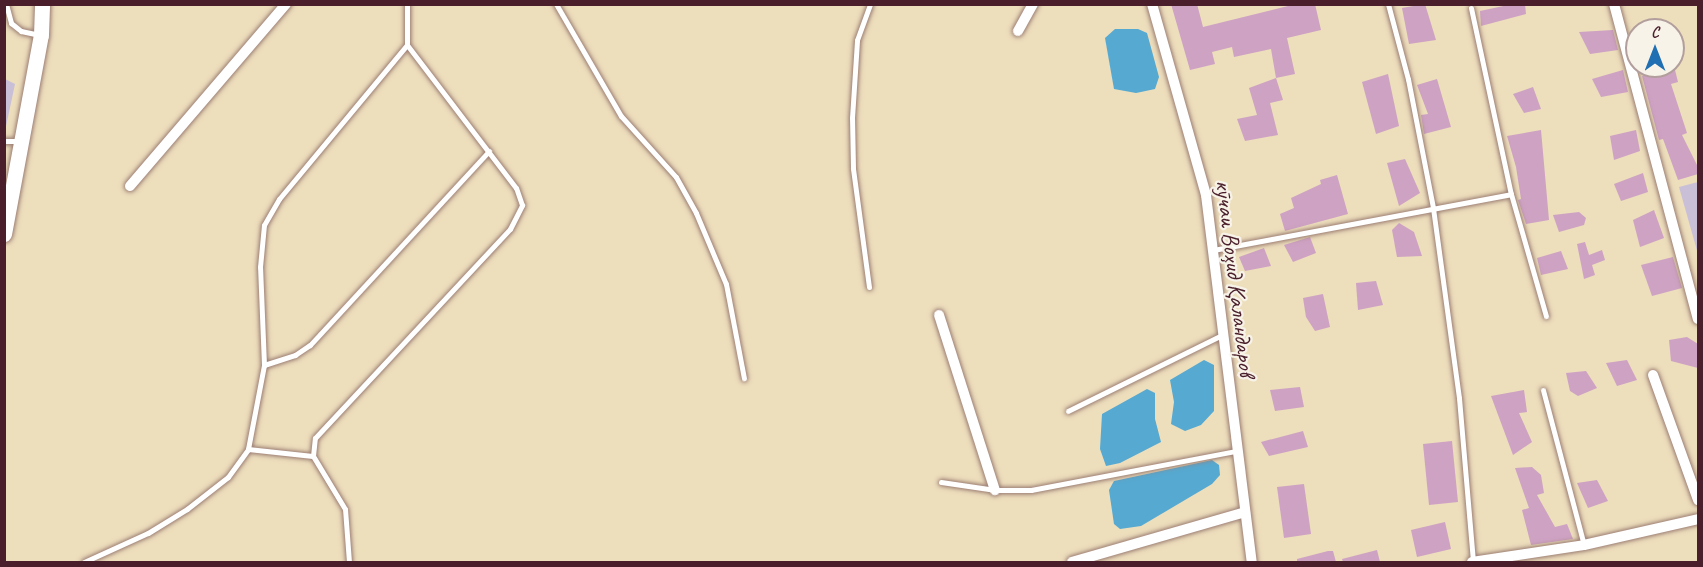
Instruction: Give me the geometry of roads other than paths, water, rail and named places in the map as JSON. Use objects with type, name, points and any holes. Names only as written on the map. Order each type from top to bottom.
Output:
[{"type":"main road","points":[[4,234],[41,35],[42,4]]},
{"type":"street","points":[[130,186],[286,4]]},
{"type":"street","points":[[1018,31],[1033,4]]},
{"type":"street","name":"кӯчаи Воҳид Қаландаров","points":[[1152,4],[1196,153],[1213,250],[1236,451],[1252,562]]},
{"type":"street","points":[[1614,4],[1698,319]]},
{"type":"street","points":[[939,315],[995,490]]},
{"type":"street","points":[[1653,375],[1698,500]]},
{"type":"street","points":[[1072,562],[1245,512]]},
{"type":"street","points":[[1472,562],[1584,545],[1698,519]]},
{"type":"lane","points":[[6,4],[10,23],[21,31],[41,35]]},
{"type":"lane","points":[[349,562],[345,508],[313,456],[315,438],[325,424],[519,217],[522,205],[516,188],[407,45],[407,4]]},
{"type":"lane","points":[[556,4],[621,116],[676,177],[696,213],[726,284],[744,378]]},
{"type":"lane","points":[[869,287],[853,168],[852,118],[857,40],[870,4]]},
{"type":"lane","points":[[1388,4],[1408,79],[1433,208],[1459,398],[1472,562]]},
{"type":"lane","points":[[1471,8],[1511,194],[1546,316]]},
{"type":"lane","points":[[84,562],[148,533],[186,508],[228,477],[248,449],[264,365],[260,267],[264,225],[279,200],[407,45]]},
{"type":"lane","points":[[4,141],[22,141]]},
{"type":"lane","points":[[264,365],[295,355],[310,345],[489,151]]},
{"type":"lane","points":[[1213,250],[1511,194]]},
{"type":"lane","points":[[1068,411],[1222,335]]},
{"type":"lane","points":[[1543,390],[1584,545]]},
{"type":"lane","points":[[248,449],[313,456]]},
{"type":"lane","points":[[941,482],[995,490],[1079,484],[1236,451]]},
{"type":"water","points":[[1115,29],[1138,29],[1147,33],[1159,77],[1155,89],[1136,93],[1114,89],[1105,38]]},
{"type":"water","points":[[1204,360],[1214,365],[1214,411],[1201,425],[1185,431],[1171,424],[1174,402],[1170,380]]},
{"type":"water","points":[[1147,389],[1155,393],[1155,419],[1161,442],[1120,463],[1106,466],[1100,449],[1102,414]]},
{"type":"water","points":[[1212,460],[1219,465],[1220,475],[1212,484],[1141,526],[1120,529],[1114,524],[1109,490],[1114,481]]}]
